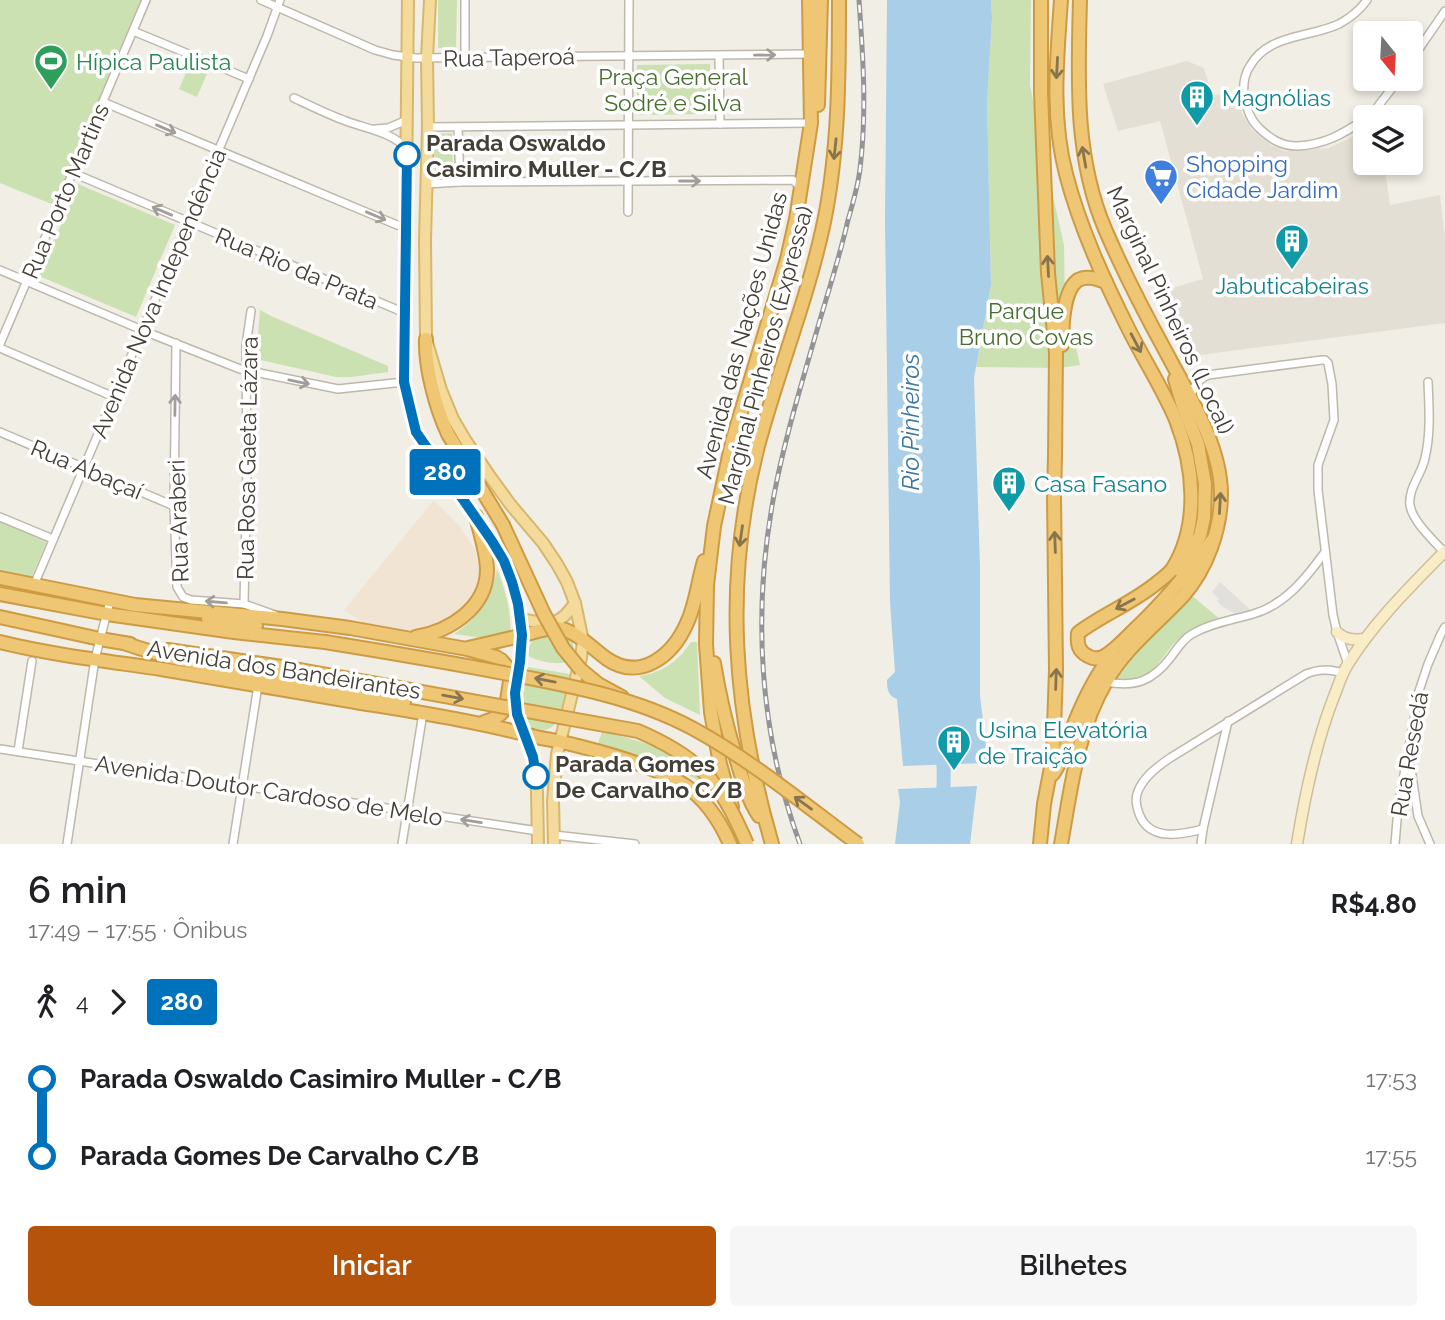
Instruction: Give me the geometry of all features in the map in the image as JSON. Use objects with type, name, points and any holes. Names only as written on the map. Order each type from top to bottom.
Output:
[{"type":"highway","name":"Avenida das Nações Unidas","points":[[742,844],[720,764],[711,712],[706,644],[708,584],[713,526],[732,442],[787,259],[804,172],[811,122],[809,0]]},
{"type":"highway","points":[[804,172],[818,122],[821,0]]},
{"type":"highway","name":"Marginal Pinheiros (Expressa)","points":[[772,844],[748,748],[740,696],[736,638],[739,547],[758,446],[824,223],[836,141],[839,0]]},
{"type":"highway","points":[[1040,844],[1053,757],[1056,670],[1056,353],[1048,273],[1042,125],[1041,0]]},
{"type":"highway","points":[[1061,0],[1055,97],[1065,171],[1079,218],[1106,282],[1175,418],[1185,447],[1192,492],[1189,526],[1166,587],[1200,536],[1204,518],[1205,484],[1198,444],[1166,353]]},
{"type":"highway","name":"Marginal Pinheiros (Local)","points":[[1061,844],[1087,721],[1105,682],[1124,655],[1185,593],[1200,572],[1214,538],[1221,492],[1212,449],[1190,397],[1104,227],[1087,175],[1078,104],[1080,0]]},
{"type":"highway","points":[[1056,381],[1063,318],[1071,287],[1079,280],[1088,278],[1106,282]]},
{"type":"highway","points":[[426,339],[434,395],[442,422],[503,524],[544,614],[563,648],[581,670],[598,684],[635,704],[692,728],[736,755],[858,844]]},
{"type":"highway","points":[[392,636],[418,636],[435,632],[463,617],[476,603],[485,585],[487,571],[476,516]]},
{"type":"highway","points":[[467,649],[556,628],[575,635],[611,662],[636,668],[648,665],[668,652],[687,624],[713,526]]},
{"type":"highway","points":[[1048,782],[1063,758],[1090,686],[1117,647],[1176,588],[1214,538]]},
{"type":"highway","points":[[1117,647],[1101,658],[1094,659],[1080,649],[1077,644],[1078,634],[1093,621],[1144,594],[1171,570]]},
{"type":"highway","name":"Avenida dos Bandeirantes","points":[[0,578],[135,605],[282,619],[467,649],[501,660],[511,676],[504,711],[491,720],[477,722]]},
{"type":"highway","name":"Avenida dos Bandeirantes","points":[[0,594],[107,614],[423,657],[573,686],[635,704]]},
{"type":"highway","points":[[135,605],[159,615],[261,627],[311,640]]},
{"type":"highway","name":"Avenida dos Bandeirantes","points":[[0,617],[124,643]]},
{"type":"highway","points":[[706,621],[719,694],[740,773],[752,807],[767,829]]},
{"type":"highway","name":"Avenida dos Bandeirantes","points":[[0,642],[54,654],[445,716],[560,741],[653,769],[685,786],[711,810],[730,844]]},
{"type":"highway","points":[[124,643],[289,668],[638,731],[678,751],[701,769],[725,797],[747,844]]},
{"type":"highway","points":[[124,643],[195,664],[335,687],[403,702],[445,716]]},
{"type":"main road","points":[[408,0],[404,382],[416,432],[476,516],[504,561],[512,582],[522,635],[515,693],[517,714],[534,759],[538,844]]},
{"type":"main road","points":[[430,0],[427,58],[426,339],[453,419],[489,475],[543,544],[567,582],[575,603],[583,641],[557,754],[554,839]]},
{"type":"main road","points":[[1297,844],[1307,785],[1325,720],[1346,669],[1365,639],[1389,610],[1445,552]]},
{"type":"main road","points":[[520,618],[543,624],[553,622],[562,618],[575,603]]},
{"type":"main road","points":[[1337,632],[1342,637],[1365,639]]},
{"type":"street","name":"Rua Porto Martins","points":[[0,346],[146,0]]},
{"type":"street","name":"Rua Taperoá","points":[[261,0],[279,4],[375,50],[407,57],[810,54]]},
{"type":"street","points":[[465,57],[466,0]]},
{"type":"street","points":[[628,0],[628,212]]},
{"type":"street","points":[[1353,127],[1322,143],[1289,146],[1272,140],[1255,125],[1247,111],[1243,89],[1246,72],[1253,59],[1265,48],[1338,24],[1353,15],[1367,0]]},
{"type":"street","name":"Avenida Nova Independência","points":[[34,585],[279,4]]},
{"type":"street","points":[[1423,43],[1445,11]]},
{"type":"street","points":[[133,31],[249,79]]},
{"type":"street","points":[[719,56],[720,124]]},
{"type":"street","points":[[1379,105],[1390,91]]},
{"type":"street","points":[[294,98],[394,138],[407,149]]},
{"type":"street","points":[[103,102],[406,228]]},
{"type":"street","points":[[368,128],[388,128],[408,120]]},
{"type":"street","points":[[428,127],[811,122]]},
{"type":"street","points":[[458,127],[460,182]]},
{"type":"street","name":"Rua Rio da Prata","points":[[72,173],[405,313]]},
{"type":"street","points":[[426,184],[793,180],[801,189]]},
{"type":"street","points":[[0,270],[245,370],[338,389],[404,382]]},
{"type":"street","name":"Rua Rosa Gaeta Lázara","points":[[244,604],[247,468],[245,370],[251,311]]},
{"type":"street","name":"Rua Araberi","points":[[176,343],[174,506],[177,587],[183,597],[191,600],[244,604],[282,619]]},
{"type":"street","points":[[0,346],[114,397]]},
{"type":"street","points":[[1190,397],[1196,383],[1208,375],[1322,360],[1328,363],[1334,420],[1318,466],[1318,490],[1331,602],[1346,669],[1324,669],[1306,674],[1154,769],[1138,793],[1137,808],[1144,824],[1152,831],[1174,835],[1203,829]]},
{"type":"street","points":[[1428,382],[1427,444],[1422,471],[1411,493],[1410,507],[1418,522],[1445,552]]},
{"type":"street","name":"Rua Abaçaí","points":[[0,432],[174,506]]},
{"type":"street","points":[[0,517],[53,539]]},
{"type":"street","points":[[1105,682],[1136,684],[1158,671],[1190,635],[1204,628],[1272,607],[1301,582],[1325,552]]},
{"type":"street","points":[[67,844],[95,659],[110,601]]},
{"type":"street","name":"Rua Resedá","points":[[1395,844],[1398,808],[1419,691],[1445,627]]},
{"type":"street","points":[[18,751],[32,661]]},
{"type":"street","points":[[233,844],[257,692],[256,684]]},
{"type":"street","points":[[402,844],[424,713]]},
{"type":"street","points":[[1200,844],[1228,721]]},
{"type":"street","name":"Avenida Doutor Cardoso de Melo","points":[[0,748],[538,831]]},
{"type":"street","points":[[1409,754],[1418,816],[1430,844]]},
{"type":"street","points":[[554,839],[635,844]]},
{"type":"shaded area","points":[[1187,61],[1204,68],[1212,95],[1238,94],[1242,113],[1252,130],[1271,145],[1285,151],[1329,148],[1353,136],[1353,175],[1386,175],[1390,205],[1440,195],[1445,239],[1445,323],[1185,357],[1174,336],[1162,291],[1203,279],[1160,121],[1118,131],[1103,84]]},
{"type":"shaded area","points":[[434,500],[460,527],[475,550],[479,571],[478,590],[470,604],[435,629],[398,633],[368,626],[344,610]]},
{"type":"shaded area","points":[[1220,582],[1255,614],[1241,617],[1223,607],[1212,592]]},
{"type":"green space","name":"Hípica Paulista","points":[[0,0],[142,0],[54,205],[0,183]]},
{"type":"green space","points":[[438,0],[457,0],[456,48],[438,48]]},
{"type":"green space","name":"Parque Bruno Covas","points":[[991,0],[1031,0],[1030,85],[1064,245],[1065,302],[1080,365],[1060,368],[976,367],[991,285],[987,102]]},
{"type":"green space","points":[[191,61],[209,69],[197,97],[179,89]]},
{"type":"green space","name":"Praça General Sodré e Silva","points":[[710,64],[710,114],[637,115],[637,65]]},
{"type":"green space","points":[[452,133],[453,176],[435,176],[434,134]]},
{"type":"green space","points":[[78,184],[175,225],[136,317],[39,276]]},
{"type":"green space","points":[[260,310],[388,366],[388,372],[336,377],[256,359]]},
{"type":"green space","points":[[0,522],[47,541],[31,578],[0,571]]},
{"type":"green space","points":[[497,569],[508,605],[510,642],[454,634],[483,606],[492,589]]},
{"type":"green space","points":[[1190,594],[1221,620],[1185,635],[1146,676],[1130,682],[1113,680],[1120,667]]},
{"type":"green space","points":[[563,633],[572,638],[574,652],[570,660],[561,663],[548,662],[527,655],[535,637]]},
{"type":"green space","points":[[691,642],[697,642],[700,715],[665,698],[639,676],[669,665]]},
{"type":"green space","points":[[528,667],[570,674],[561,713],[548,729],[532,728],[524,713],[523,698]]},
{"type":"green space","points":[[602,732],[662,750],[687,766],[711,788],[692,777],[597,746]]},
{"type":"water","points":[[887,0],[991,0],[987,102],[991,285],[974,378],[980,567],[980,696],[986,746],[985,763],[903,766],[897,699],[890,694],[887,686],[887,680],[895,672],[890,602],[885,220]]},
{"type":"water","points":[[977,786],[970,844],[895,844],[900,802],[898,789]]},
{"type":"waterway","name":"Rio Pinheiros","points":[[940,844],[944,783],[942,746]]},
{"type":"railway","points":[[800,844],[786,802],[768,715],[763,671],[763,583],[767,539],[783,455],[841,250],[859,175],[864,105],[859,0]]},
{"type":"bus line","name":"280","points":[[407,155],[404,382],[416,432],[476,516],[504,561],[512,582],[522,635],[515,693],[517,714],[530,744],[536,776]]},
{"type":"place","name":"Hípica Paulista","points":[[51,91]]},
{"type":"place","name":"Magnólias","points":[[1197,127]]},
{"type":"place","name":"Parada Oswaldo Casimiro Muller - C/B","points":[[407,155]]},
{"type":"place","name":"Shopping Cidade Jardim","points":[[1161,206]]},
{"type":"place","name":"Jabuticabeiras","points":[[1292,271]]},
{"type":"place","name":"Casa Fasano","points":[[1009,513]]},
{"type":"place","name":"Usina Elevatória de Traição","points":[[954,772]]},
{"type":"place","name":"Parada Gomes De Carvalho C/B","points":[[536,776]]}]
